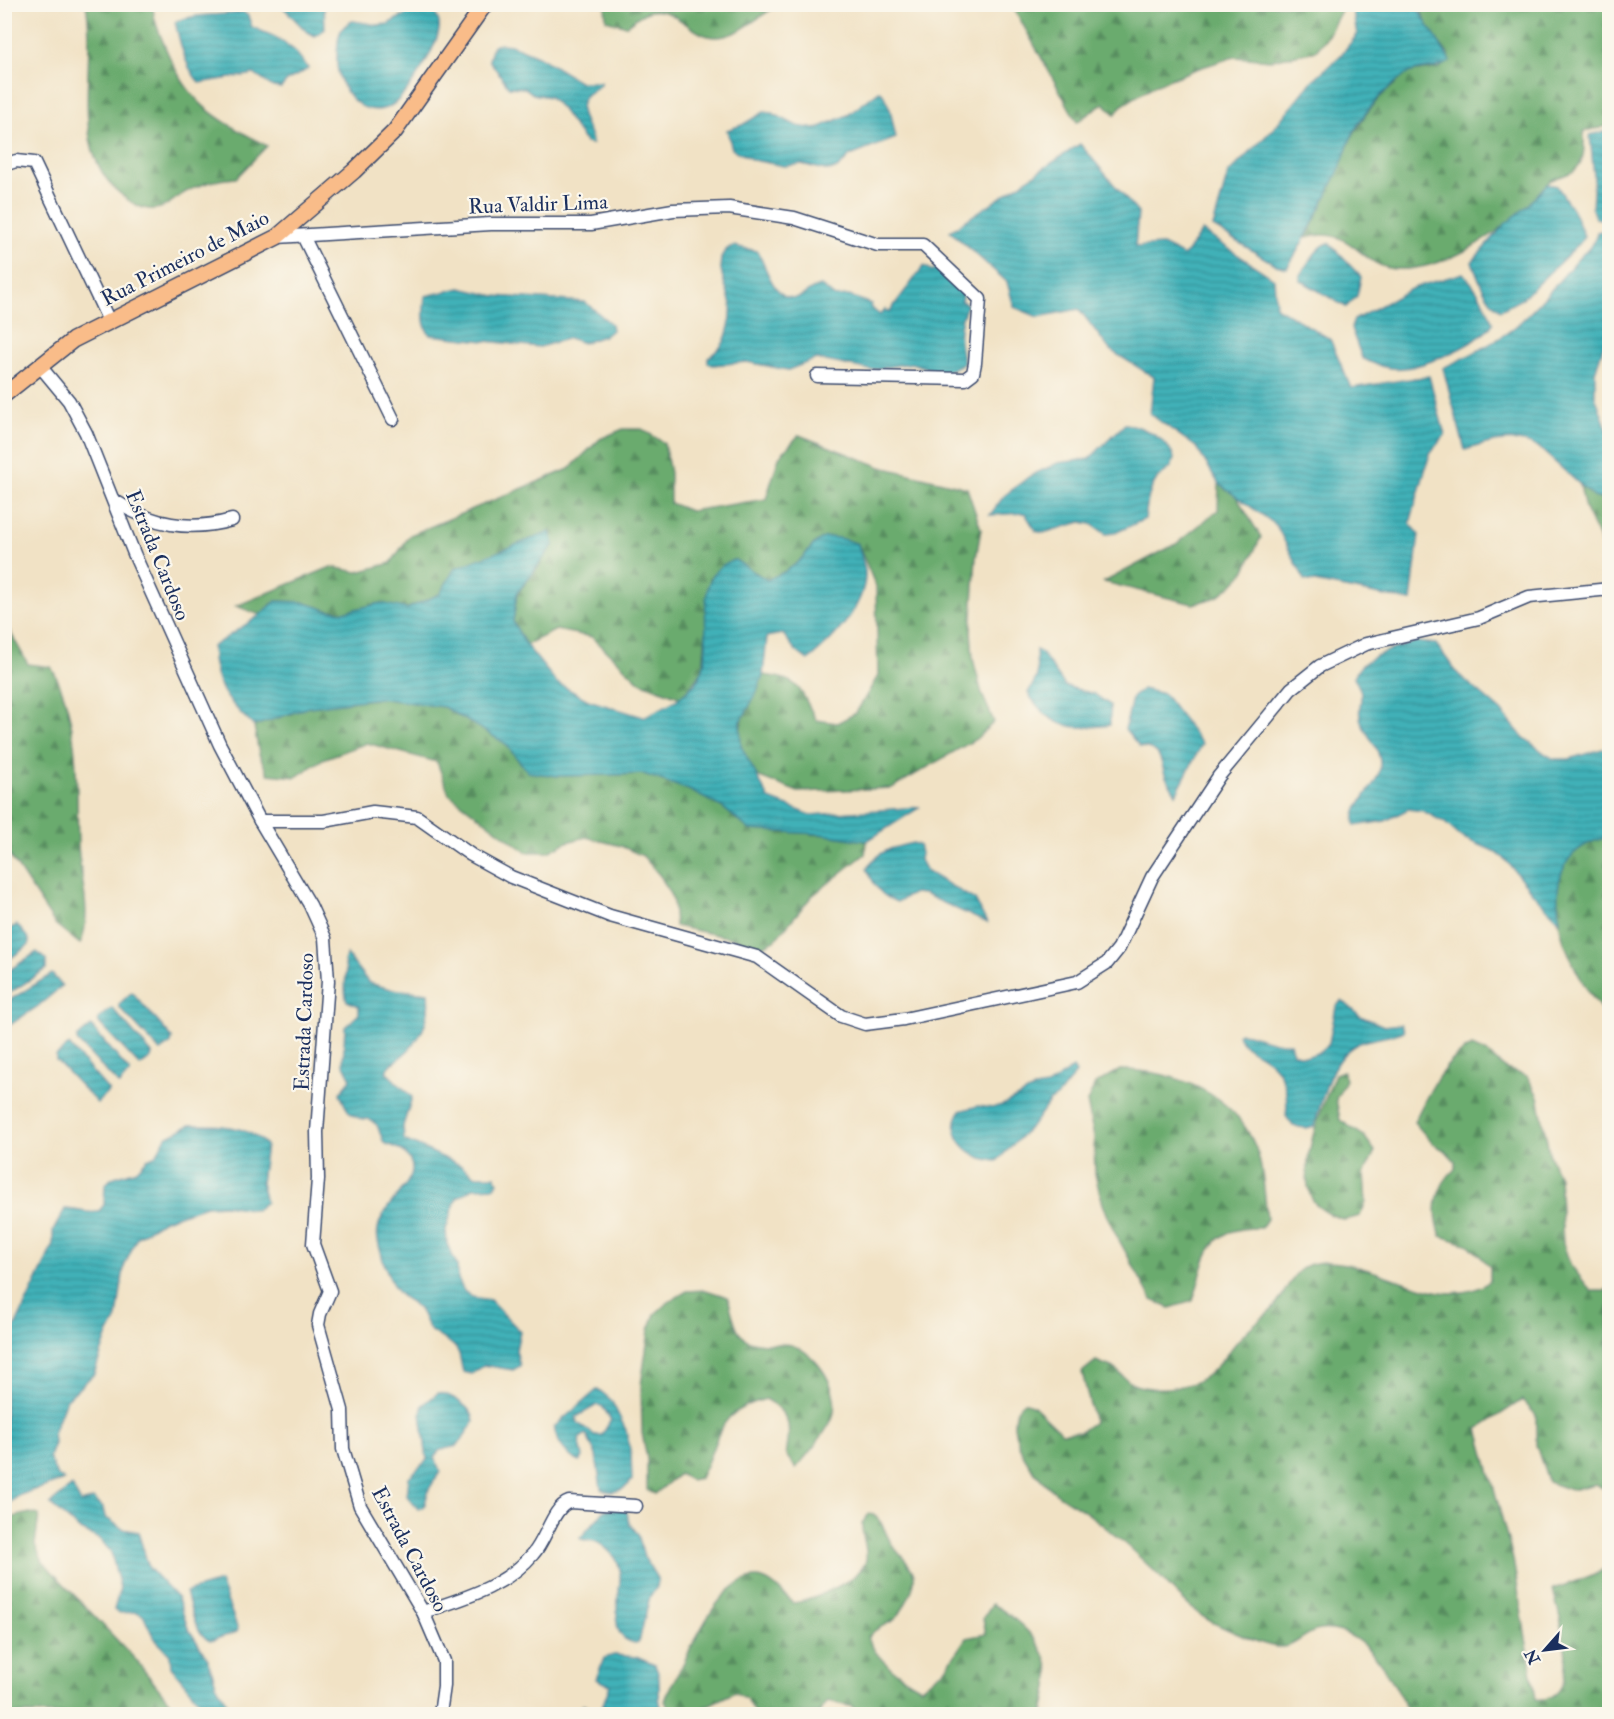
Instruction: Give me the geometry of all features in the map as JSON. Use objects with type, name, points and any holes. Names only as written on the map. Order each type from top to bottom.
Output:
[{"type":"main road","name":"Rua Primeiro de Maio","points":[[5,392],[73,340],[277,237],[395,131],[485,4]]},
{"type":"street","points":[[4,165],[16,162],[34,163],[109,321]]},
{"type":"street","name":"Rua Valdir Lima","points":[[277,237],[491,224],[591,225],[673,210],[718,207],[778,214],[878,245],[923,245],[980,299],[982,307],[973,373],[965,379],[817,376]]},
{"type":"street","points":[[303,236],[393,419]]},
{"type":"street","name":"Estrada Cardoso","points":[[40,366],[69,401],[115,501],[135,556],[220,746],[260,821],[310,905],[328,950],[313,1250],[330,1286],[318,1325],[342,1410],[343,1449],[360,1506],[423,1612],[444,1661],[444,1686],[440,1714]]},
{"type":"street","points":[[115,501],[143,517],[164,524],[190,528],[232,520]]},
{"type":"street","points":[[260,821],[324,821],[373,812],[417,817],[471,855],[511,877],[610,916],[758,957],[841,1017],[865,1024],[904,1019],[1077,982],[1107,963],[1119,948],[1152,877],[1219,776],[1291,689],[1320,666],[1366,644],[1479,618],[1529,597],[1610,589]]},
{"type":"street","points":[[423,1612],[479,1593],[504,1581],[534,1553],[549,1530],[558,1507],[563,1504],[636,1506]]},
{"type":"green space","points":[[774,4],[774,8],[740,30],[717,37],[700,33],[676,17],[659,11],[647,12],[626,26],[606,20],[605,5]]},
{"type":"green space","points":[[86,5],[153,5],[156,22],[166,49],[184,84],[218,118],[267,146],[236,178],[203,184],[163,207],[145,208],[123,196],[105,177],[94,155],[89,131],[87,106],[89,29]]},
{"type":"green space","points":[[1012,5],[1344,5],[1327,37],[1316,51],[1271,60],[1234,57],[1155,85],[1121,106],[1115,115],[1104,103],[1077,122]]},
{"type":"green space","points":[[1419,5],[1609,5],[1609,126],[1584,131],[1583,157],[1579,166],[1569,174],[1550,181],[1525,208],[1482,241],[1431,265],[1396,269],[1373,261],[1334,236],[1322,235],[1306,238],[1351,138],[1366,114],[1379,98],[1409,72],[1440,68],[1449,55],[1429,30]]},
{"type":"green space","points":[[623,429],[642,429],[664,443],[670,473],[670,503],[690,511],[766,499],[779,457],[799,435],[881,467],[967,488],[981,529],[976,558],[971,631],[973,659],[982,694],[994,722],[976,739],[892,788],[798,792],[757,776],[742,751],[740,728],[763,675],[785,679],[792,683],[802,693],[816,720],[837,723],[856,713],[878,676],[876,587],[858,544],[831,537],[817,542],[789,569],[767,580],[735,560],[710,578],[703,670],[681,698],[640,682],[592,637],[556,630],[526,645],[513,622],[517,593],[541,564],[485,558],[455,568],[440,594],[406,609],[381,603],[344,612],[327,610],[302,602],[276,601],[260,615],[236,606],[331,567],[358,572],[391,563],[410,535],[569,469],[600,439]]},
{"type":"green space","points":[[1219,484],[1236,496],[1261,537],[1244,572],[1232,585],[1217,597],[1193,604],[1104,582],[1176,544],[1218,510]]},
{"type":"green space","points":[[1580,485],[1594,497],[1609,501],[1609,560],[1585,509]]},
{"type":"green space","points":[[4,606],[8,628],[28,664],[51,667],[68,708],[75,753],[78,844],[86,908],[84,932],[80,944],[55,924],[5,848]]},
{"type":"green space","points":[[379,698],[444,707],[505,743],[528,772],[558,776],[644,774],[689,790],[722,807],[750,830],[820,834],[867,841],[865,854],[812,896],[775,940],[759,948],[736,939],[675,926],[673,900],[661,877],[643,856],[621,846],[586,837],[567,842],[548,852],[526,852],[449,794],[437,762],[367,743],[323,759],[296,777],[268,774],[259,754],[254,726],[309,707]]},
{"type":"green space","points":[[1609,837],[1609,1018],[1578,974],[1566,946],[1558,918],[1557,891],[1563,867],[1580,848]]},
{"type":"green space","points":[[1472,1046],[1487,1053],[1506,1069],[1527,1076],[1538,1096],[1550,1157],[1559,1177],[1563,1243],[1570,1264],[1591,1291],[1605,1291],[1609,1287],[1609,1491],[1595,1484],[1571,1490],[1548,1482],[1536,1445],[1536,1415],[1522,1400],[1478,1429],[1513,1559],[1536,1699],[1552,1697],[1561,1687],[1565,1673],[1564,1637],[1553,1589],[1595,1575],[1609,1565],[1609,1714],[1408,1714],[1386,1670],[1363,1645],[1350,1636],[1335,1630],[1319,1630],[1291,1645],[1275,1647],[1241,1635],[1198,1614],[1113,1534],[1044,1482],[1030,1466],[1016,1436],[1015,1415],[1024,1402],[1034,1406],[1062,1433],[1080,1432],[1094,1422],[1082,1372],[1096,1361],[1113,1368],[1132,1384],[1143,1387],[1171,1388],[1190,1384],[1206,1376],[1250,1328],[1273,1309],[1299,1271],[1311,1264],[1332,1262],[1355,1266],[1426,1289],[1449,1293],[1470,1291],[1490,1281],[1490,1266],[1469,1245],[1441,1236],[1436,1209],[1437,1200],[1443,1184],[1455,1169],[1455,1161],[1446,1151],[1433,1144],[1414,1122],[1437,1079],[1453,1060]]},
{"type":"green space","points":[[1120,1070],[1160,1074],[1200,1088],[1217,1099],[1245,1128],[1255,1146],[1260,1162],[1267,1219],[1261,1228],[1242,1229],[1218,1239],[1206,1259],[1193,1301],[1170,1308],[1152,1300],[1114,1231],[1095,1175],[1094,1137],[1087,1102],[1095,1084]]},
{"type":"green space","points":[[1343,1071],[1346,1080],[1336,1099],[1340,1120],[1364,1136],[1375,1151],[1364,1174],[1366,1202],[1360,1216],[1345,1220],[1326,1212],[1314,1202],[1308,1184],[1307,1168],[1313,1135],[1324,1102],[1335,1074]]},
{"type":"green space","points":[[706,1290],[728,1297],[737,1328],[747,1340],[791,1345],[801,1349],[818,1364],[831,1386],[834,1397],[832,1419],[796,1468],[786,1455],[789,1430],[781,1411],[766,1399],[749,1405],[736,1411],[721,1428],[700,1478],[690,1480],[679,1474],[655,1494],[647,1490],[647,1459],[642,1433],[641,1385],[649,1330],[655,1314],[667,1303],[687,1291]]},
{"type":"green space","points":[[30,1513],[39,1515],[35,1545],[43,1562],[135,1659],[179,1714],[5,1714],[5,1519]]},
{"type":"green space","points":[[870,1513],[881,1523],[893,1546],[909,1565],[914,1576],[912,1591],[898,1616],[868,1637],[876,1653],[897,1673],[921,1688],[946,1668],[966,1638],[986,1634],[983,1618],[992,1604],[1011,1616],[1028,1632],[1047,1661],[1049,1677],[1043,1714],[859,1714],[853,1707],[828,1701],[818,1714],[756,1714],[747,1699],[735,1692],[690,1714],[671,1714],[665,1701],[670,1688],[701,1628],[719,1601],[742,1582],[755,1578],[766,1580],[793,1603],[823,1594],[846,1582],[862,1568],[866,1560],[862,1523]]},
{"type":"water","points":[[281,5],[324,5],[325,29],[315,36],[306,31]]},
{"type":"water","points":[[1352,5],[1415,5],[1450,62],[1439,67],[1407,74],[1381,95],[1367,112],[1355,130],[1339,170],[1287,268],[1276,265],[1213,227],[1228,174],[1274,128],[1313,80],[1340,56],[1357,35]]},
{"type":"water","points":[[421,6],[431,6],[439,23],[435,42],[414,80],[392,105],[380,109],[369,109],[359,105],[344,88],[337,66],[338,39],[341,30],[353,21],[378,25],[388,24]]},
{"type":"water","points":[[243,12],[248,16],[252,27],[275,37],[294,50],[308,68],[287,81],[281,88],[273,87],[254,74],[200,83],[190,70],[175,22],[192,17]]},
{"type":"water","points":[[511,45],[538,56],[580,82],[601,82],[584,98],[581,104],[582,116],[592,144],[586,143],[561,108],[550,97],[533,94],[525,88],[509,87],[489,60],[493,46]]},
{"type":"water","points":[[879,91],[882,92],[890,109],[896,138],[850,156],[838,168],[829,171],[802,164],[784,166],[753,160],[732,149],[727,130],[742,125],[764,112],[772,113],[797,126],[816,129],[848,115]]},
{"type":"water","points":[[1609,131],[1609,220],[1595,218],[1592,209],[1594,176],[1590,135]]},
{"type":"water","points":[[1080,144],[1138,213],[1135,247],[1162,245],[1184,256],[1202,231],[1274,279],[1276,307],[1330,339],[1351,388],[1429,376],[1445,435],[1430,453],[1410,523],[1419,534],[1411,601],[1305,580],[1276,525],[1219,484],[1196,447],[1150,414],[1154,377],[1110,350],[1079,309],[1038,317],[1014,307],[1007,282],[950,231]]},
{"type":"water","points":[[1547,184],[1557,186],[1573,210],[1584,236],[1580,243],[1523,298],[1501,310],[1487,295],[1472,262],[1505,224],[1525,208]]},
{"type":"water","points":[[1609,230],[1609,337],[1604,344],[1595,372],[1595,396],[1609,434],[1609,501],[1594,497],[1538,447],[1529,443],[1502,441],[1465,450],[1443,368],[1490,344],[1516,326],[1591,246],[1597,232]]},
{"type":"water","points":[[1329,243],[1361,277],[1357,296],[1346,307],[1300,280],[1300,275],[1313,256]]},
{"type":"water","points":[[733,246],[757,251],[771,281],[787,297],[795,298],[821,286],[835,297],[849,296],[872,304],[870,307],[880,315],[885,309],[889,312],[924,266],[933,271],[937,267],[954,278],[963,291],[961,301],[968,304],[960,333],[964,363],[948,371],[940,372],[911,363],[871,370],[816,359],[788,370],[747,362],[713,365],[708,363],[708,358],[723,343],[729,325],[731,305],[721,272],[721,264],[726,250]]},
{"type":"water","points":[[1463,273],[1477,290],[1493,323],[1487,331],[1465,346],[1413,366],[1387,368],[1362,358],[1351,328],[1354,320],[1413,288]]},
{"type":"water","points":[[460,288],[495,296],[585,302],[611,324],[612,330],[606,335],[583,343],[569,338],[540,347],[430,335],[424,321],[425,296]]},
{"type":"water","points":[[1125,424],[1139,427],[1161,439],[1174,458],[1170,468],[1153,485],[1145,519],[1115,533],[1106,534],[1091,524],[1081,522],[1043,533],[1036,531],[1025,513],[990,515],[1004,496],[1030,476],[1058,463],[1089,459]]},
{"type":"water","points":[[550,532],[554,544],[517,593],[513,622],[526,645],[557,683],[588,700],[643,717],[678,699],[699,678],[706,655],[707,591],[712,577],[721,567],[735,560],[767,580],[789,569],[823,538],[831,537],[858,544],[865,572],[863,588],[853,612],[836,634],[808,660],[796,651],[783,634],[767,637],[763,675],[756,694],[740,723],[741,746],[769,799],[811,815],[920,807],[867,841],[820,834],[750,830],[722,807],[689,790],[644,774],[558,776],[528,772],[505,743],[444,707],[379,698],[309,707],[254,726],[223,691],[215,672],[212,647],[260,615],[276,601],[302,602],[327,610],[344,612],[381,603],[407,609],[440,594],[455,568]]},
{"type":"water","points":[[1415,642],[1436,644],[1458,674],[1501,711],[1522,736],[1554,759],[1569,759],[1609,747],[1609,837],[1581,848],[1565,866],[1558,891],[1560,921],[1536,897],[1505,859],[1494,851],[1461,837],[1444,822],[1423,811],[1408,809],[1385,821],[1355,826],[1356,811],[1378,776],[1380,761],[1361,721],[1359,714],[1361,692],[1354,677],[1364,663],[1371,658]]},
{"type":"water","points":[[1036,650],[1042,653],[1065,686],[1094,694],[1110,705],[1110,725],[1073,727],[1045,714],[1028,693],[1037,677]]},
{"type":"water","points":[[1142,689],[1164,694],[1202,744],[1176,794],[1166,777],[1157,753],[1140,747],[1125,729],[1132,698]]},
{"type":"water","points":[[913,843],[919,845],[920,860],[926,871],[975,900],[987,923],[924,894],[914,893],[897,902],[886,897],[878,889],[867,869],[871,863],[886,851]]},
{"type":"water","points":[[17,925],[29,939],[29,945],[5,962],[5,931]]},
{"type":"water","points":[[37,952],[46,960],[46,969],[5,996],[5,973]]},
{"type":"water","points":[[347,955],[369,983],[391,989],[428,993],[428,1011],[424,1028],[409,1049],[386,1072],[412,1097],[403,1126],[404,1140],[460,1165],[476,1176],[495,1176],[498,1182],[495,1187],[473,1188],[456,1199],[446,1229],[447,1244],[457,1265],[458,1279],[464,1291],[472,1297],[490,1300],[520,1331],[516,1350],[520,1366],[513,1370],[483,1365],[472,1374],[463,1372],[457,1350],[430,1330],[418,1308],[399,1294],[388,1274],[378,1240],[378,1226],[408,1181],[412,1171],[410,1161],[401,1150],[384,1143],[377,1125],[369,1119],[358,1118],[350,1113],[340,1093],[351,1079],[343,1063],[345,1027],[359,1014],[359,1006],[347,1001],[344,961]]},
{"type":"water","points":[[52,974],[62,986],[37,1007],[5,1028],[5,1003]]},
{"type":"water","points":[[132,992],[172,1038],[171,1043],[160,1051],[119,1007],[119,1004]]},
{"type":"water","points":[[1342,1000],[1360,1016],[1384,1026],[1401,1024],[1404,1031],[1362,1042],[1351,1048],[1342,1056],[1329,1078],[1314,1126],[1306,1128],[1293,1126],[1286,1116],[1286,1090],[1280,1074],[1269,1061],[1245,1045],[1238,1034],[1290,1043],[1293,1053],[1303,1056],[1313,1055],[1329,1043],[1336,1007]]},
{"type":"water","points":[[112,1008],[152,1054],[151,1058],[140,1066],[99,1023],[98,1019]]},
{"type":"water","points":[[91,1026],[130,1072],[119,1085],[77,1041],[77,1038]]},
{"type":"water","points":[[69,1045],[109,1091],[97,1103],[56,1060],[56,1056]]},
{"type":"water","points":[[1073,1068],[1076,1073],[1058,1096],[1049,1102],[1035,1122],[997,1161],[987,1160],[970,1152],[958,1138],[956,1121],[960,1111],[978,1106],[992,1108],[1005,1104],[1035,1088],[1047,1086]]},
{"type":"water","points":[[190,1125],[241,1129],[266,1145],[261,1183],[266,1202],[256,1210],[225,1205],[206,1206],[164,1220],[137,1237],[124,1267],[117,1318],[106,1339],[94,1374],[66,1400],[53,1433],[54,1443],[49,1457],[57,1476],[64,1480],[20,1495],[5,1506],[5,1348],[53,1244],[53,1231],[65,1209],[98,1212],[104,1205],[105,1185],[112,1178],[137,1170],[147,1159],[156,1155],[166,1137]]},
{"type":"water","points":[[598,1389],[611,1400],[626,1430],[631,1454],[632,1480],[618,1491],[609,1492],[601,1489],[596,1455],[586,1434],[579,1439],[583,1457],[579,1462],[563,1447],[554,1427]],"holes":[[[597,1405],[602,1406],[611,1420],[602,1435],[595,1435],[578,1423],[576,1417]]]},
{"type":"water","points":[[438,1393],[449,1396],[466,1407],[474,1422],[457,1446],[440,1450],[435,1456],[440,1472],[429,1489],[424,1507],[418,1509],[407,1496],[409,1477],[427,1460],[421,1413],[423,1405]]},
{"type":"water","points":[[72,1486],[81,1503],[94,1499],[103,1508],[105,1517],[123,1529],[138,1532],[149,1568],[178,1599],[188,1628],[208,1659],[216,1684],[233,1714],[210,1714],[171,1667],[170,1655],[154,1638],[143,1615],[137,1612],[118,1613],[114,1610],[120,1588],[111,1552],[101,1540],[79,1529],[50,1504]]},
{"type":"water","points":[[606,1509],[621,1509],[627,1512],[629,1523],[638,1534],[644,1557],[658,1580],[657,1587],[650,1596],[639,1642],[635,1643],[624,1638],[619,1630],[617,1606],[620,1568],[616,1559],[600,1544],[580,1538]]},
{"type":"water","points":[[220,1582],[238,1629],[237,1632],[210,1641],[197,1627],[186,1592]]},
{"type":"water","points":[[614,1655],[636,1657],[655,1665],[664,1714],[576,1714],[583,1705],[601,1710],[610,1685],[596,1679],[604,1658]]}]
